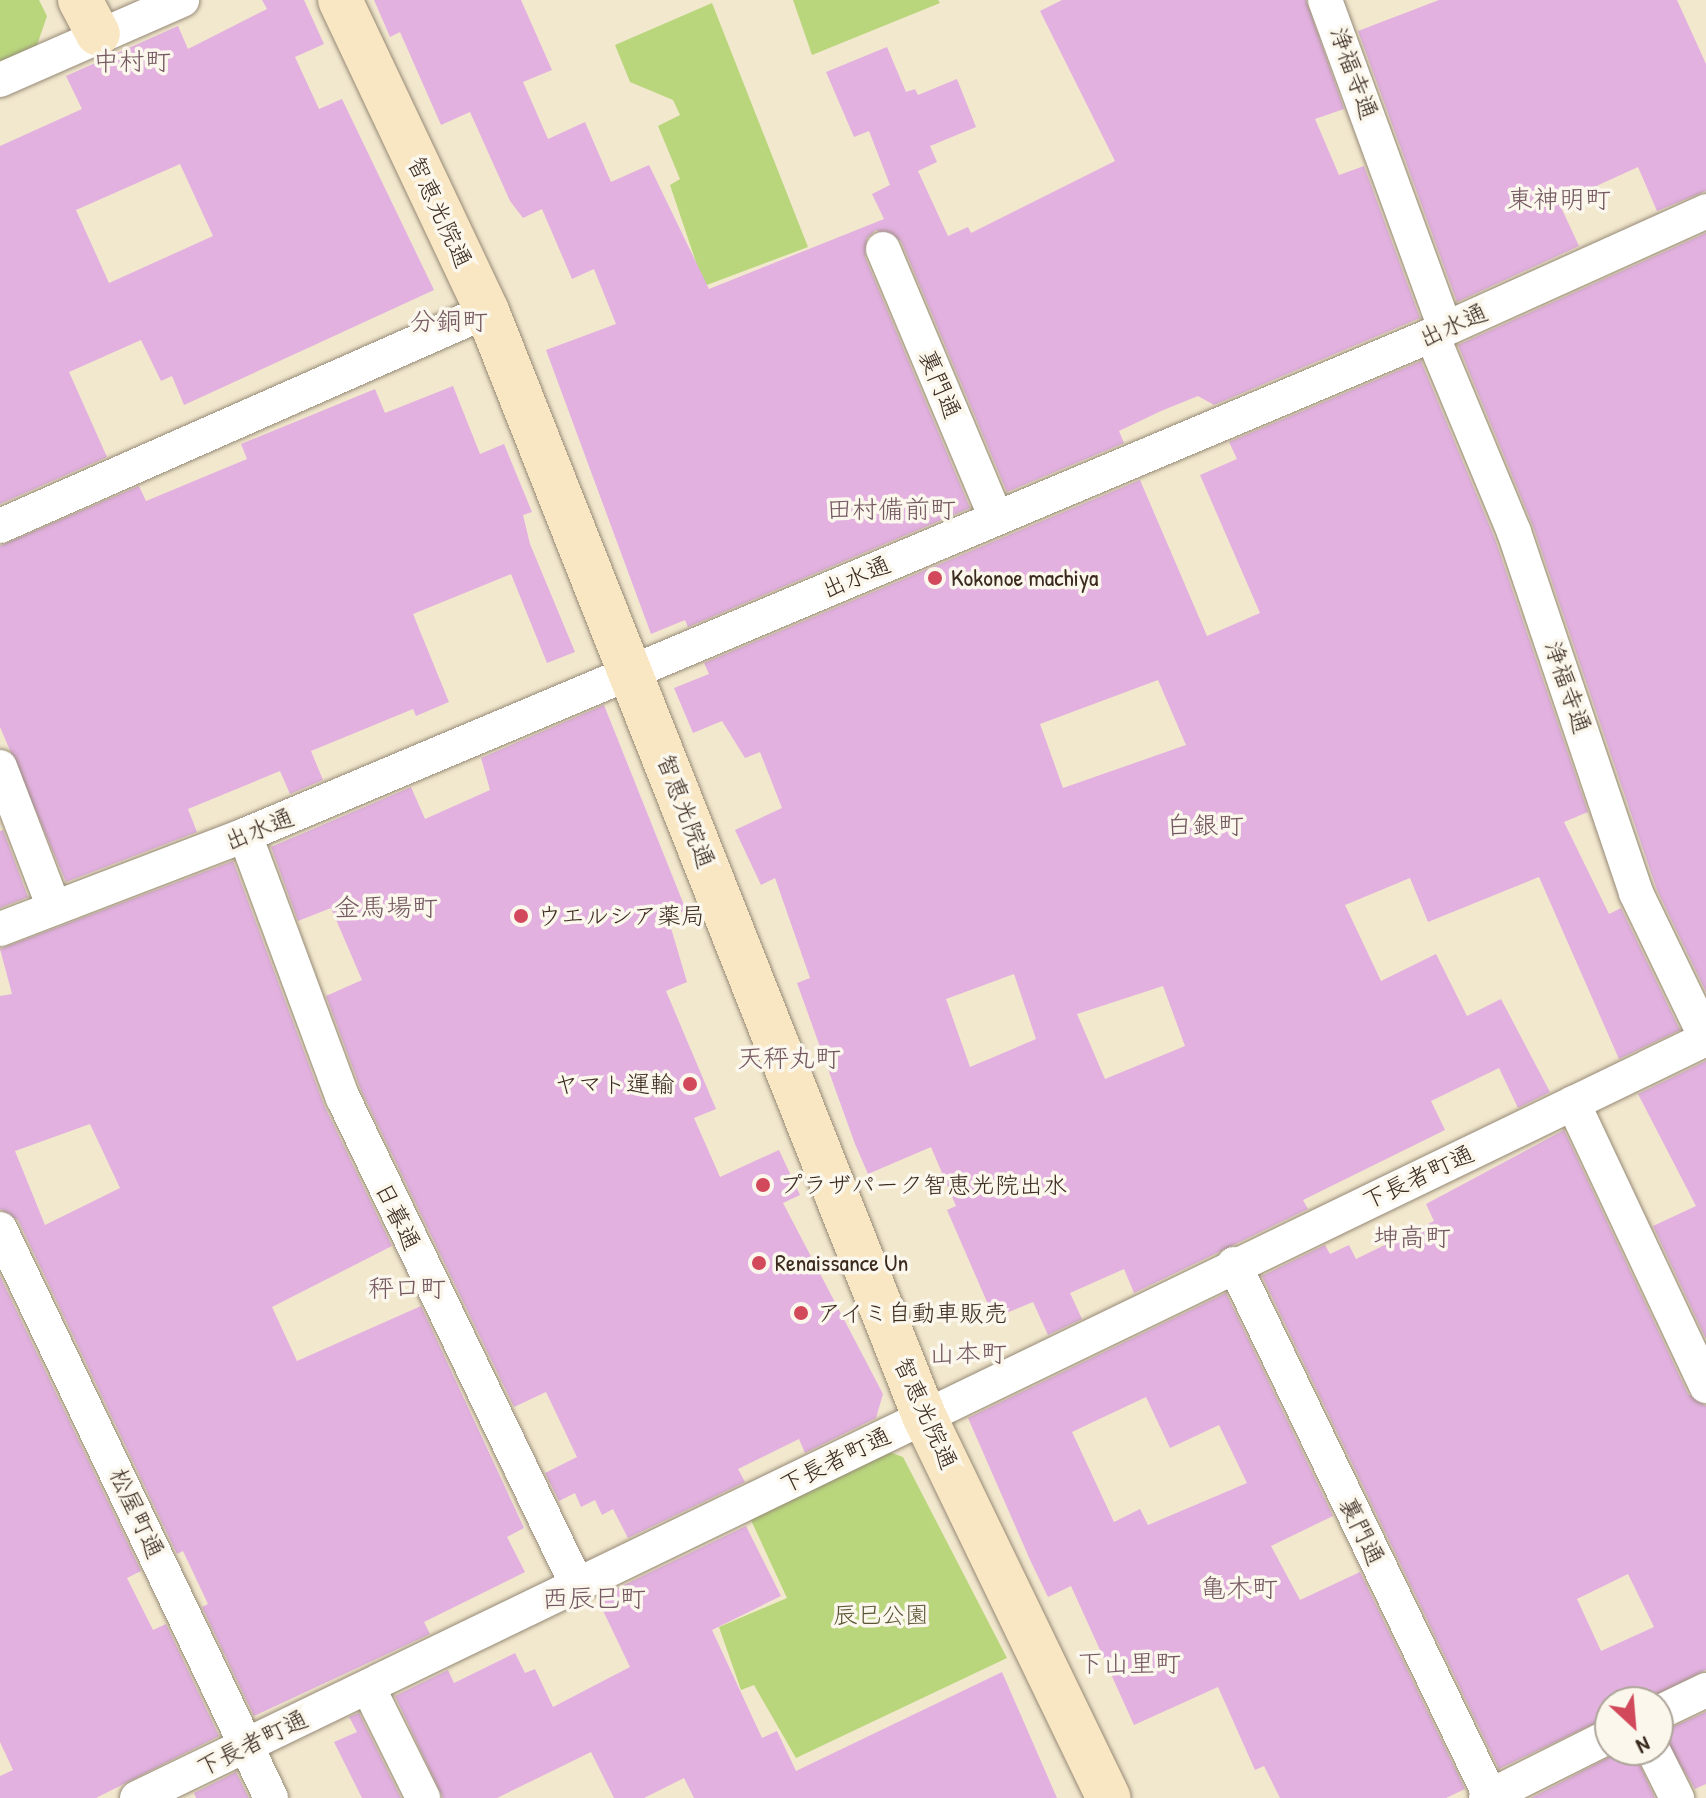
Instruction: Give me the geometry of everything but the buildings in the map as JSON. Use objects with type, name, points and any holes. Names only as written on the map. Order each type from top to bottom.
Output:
[{"type":"street","points":[[0,80],[89,17],[182,0]]},
{"type":"street","name":"智恵光院通","points":[[340,0],[487,311],[924,1416],[1109,1798]]},
{"type":"street","name":"浄福寺通","points":[[1325,0],[1438,331],[1514,532],[1636,893],[1706,1038]]},
{"type":"street","name":"出水通","points":[[0,929],[245,835],[1438,331],[1706,211]]},
{"type":"street","name":"裏門通","points":[[883,249],[996,518]]},
{"type":"street","points":[[0,526],[487,311]]},
{"type":"street","points":[[0,767],[54,908]]},
{"type":"street","name":"日暮通","points":[[245,835],[343,1098],[577,1585]]},
{"type":"street","name":"下長者町通","points":[[137,1798],[1706,1038]]},
{"type":"street","points":[[1573,1103],[1706,1386]]},
{"type":"street","name":"松屋町通","points":[[0,1229],[271,1798]]},
{"type":"street","name":"裏門通","points":[[1234,1264],[1489,1797]]},
{"type":"street","points":[[368,1687],[423,1798]]},
{"type":"street","points":[[1674,1705],[1706,1690]]},
{"type":"street","points":[[1489,1797],[1594,1744]]},
{"type":"street","points":[[1661,1766],[1677,1798]]},
{"type":"green space","points":[[0,0],[39,0],[47,16],[36,48],[0,65]]},
{"type":"green space","points":[[793,0],[938,0],[940,3],[812,55]]},
{"type":"green space","points":[[712,3],[808,247],[704,286],[670,185],[680,179],[658,126],[680,115],[673,100],[630,82],[615,45]]},
{"type":"green space","name":"辰巳公園","points":[[886,1451],[903,1457],[1007,1658],[796,1758],[754,1685],[741,1690],[719,1627],[787,1598],[750,1518]]},
{"type":"place","name":"Kokonoe machiya","points":[[935,578]]},
{"type":"place","name":"ウエルシア薬局","points":[[521,916]]},
{"type":"place","name":"ヤマト運輸","points":[[690,1084]]},
{"type":"place","name":"プラザパーク智恵光院出水","points":[[763,1185]]},
{"type":"place","name":"Renaissance Un","points":[[759,1263]]},
{"type":"place","name":"アイミ自動車販売","points":[[801,1313]]},
{"type":"district","name":"中村町","points":[[132,61]]},
{"type":"district","name":"東神明町","points":[[1559,199]]},
{"type":"district","name":"分銅町","points":[[449,321]]},
{"type":"district","name":"田村備前町","points":[[891,509]]},
{"type":"district","name":"白銀町","points":[[1205,825]]},
{"type":"district","name":"金馬場町","points":[[386,907]]},
{"type":"district","name":"天秤丸町","points":[[789,1058]]},
{"type":"district","name":"坤高町","points":[[1412,1237]]},
{"type":"district","name":"秤口町","points":[[407,1288]]},
{"type":"district","name":"山本町","points":[[968,1353]]},
{"type":"district","name":"亀木町","points":[[1239,1588]]},
{"type":"district","name":"西辰巳町","points":[[594,1598]]},
{"type":"district","name":"下山里町","points":[[1129,1663]]}]
